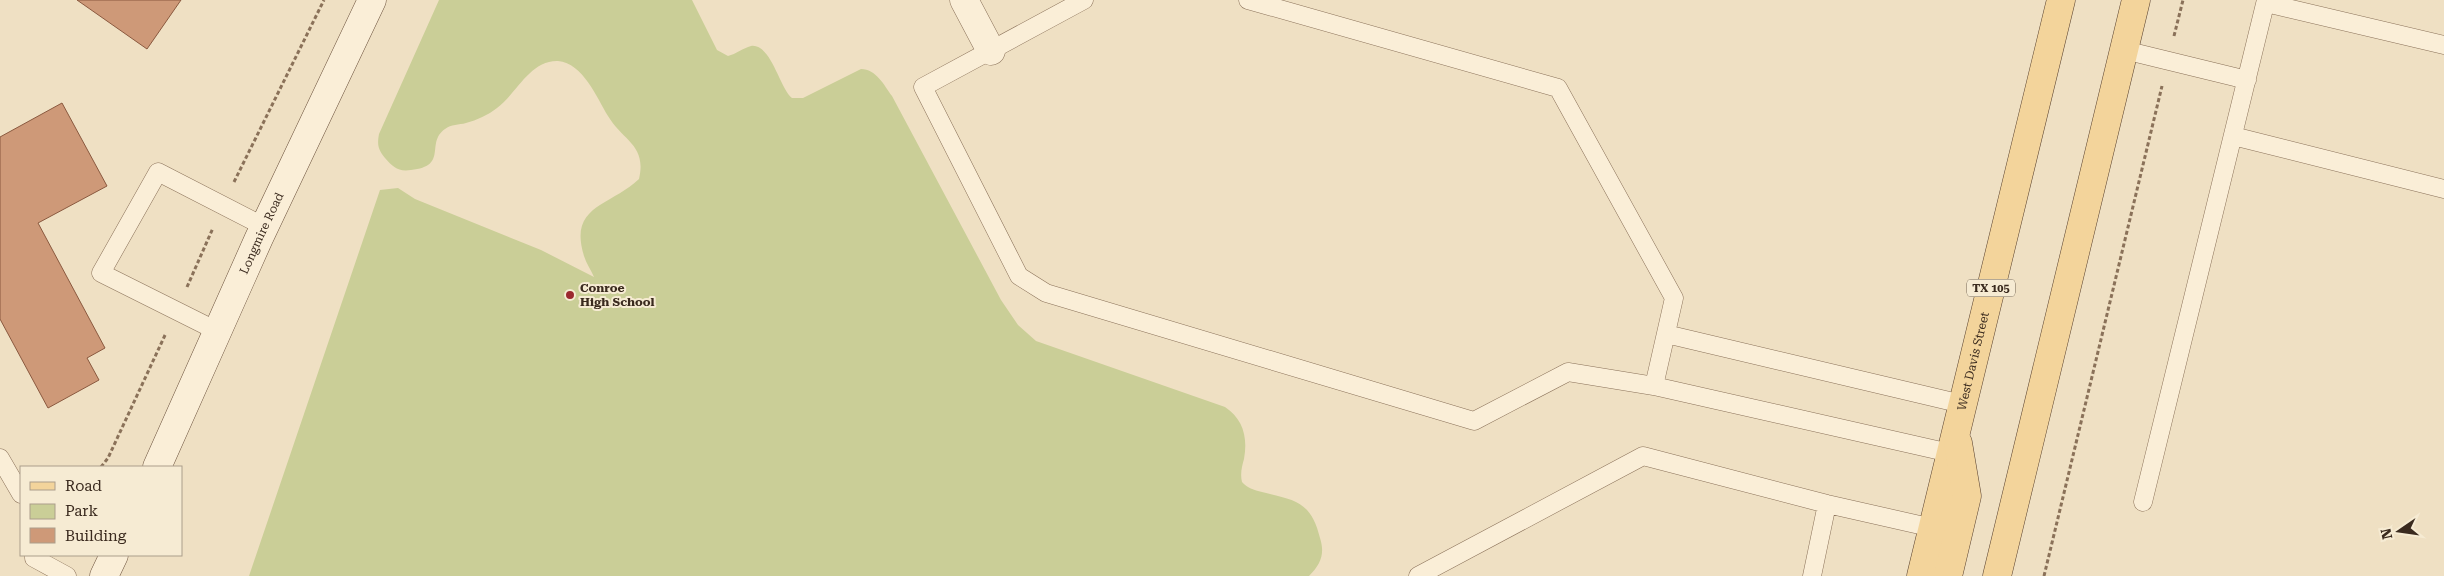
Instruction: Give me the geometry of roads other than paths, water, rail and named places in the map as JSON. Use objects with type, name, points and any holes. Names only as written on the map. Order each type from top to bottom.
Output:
[{"type":"main road","name":"Longmire Road","points":[[157,466],[264,227],[372,0]]},
{"type":"main road","points":[[964,0],[990,51]]},
{"type":"main road","name":"West Davis Street","points":[[1921,576],[2061,0]]},
{"type":"main road","points":[[1997,576],[2136,0]]},
{"type":"main road","points":[[1948,576],[1967,496],[1953,442]]},
{"type":"main road","points":[[104,576],[114,556]]},
{"type":"lane","points":[[1084,0],[923,87],[1019,276],[1046,293],[1474,421],[1568,372],[1654,386],[1953,442]]},
{"type":"lane","points":[[1248,0],[1558,88],[1674,298],[1654,386]]},
{"type":"lane","points":[[2143,502],[2266,2],[2444,45]]},
{"type":"lane","points":[[2124,50],[2247,80]]},
{"type":"lane","points":[[2233,136],[2444,189]]},
{"type":"lane","points":[[217,332],[102,273],[158,172],[264,227]]},
{"type":"lane","points":[[1666,334],[1962,404]]},
{"type":"lane","points":[[1418,576],[1643,456],[1827,504],[1933,528]]},
{"type":"lane","points":[[0,458],[20,492]]},
{"type":"lane","points":[[1812,576],[1827,504]]},
{"type":"lane","points":[[34,556],[34,558],[67,576]]},
{"type":"place","name":"Conroe High School","points":[[570,295]]}]
